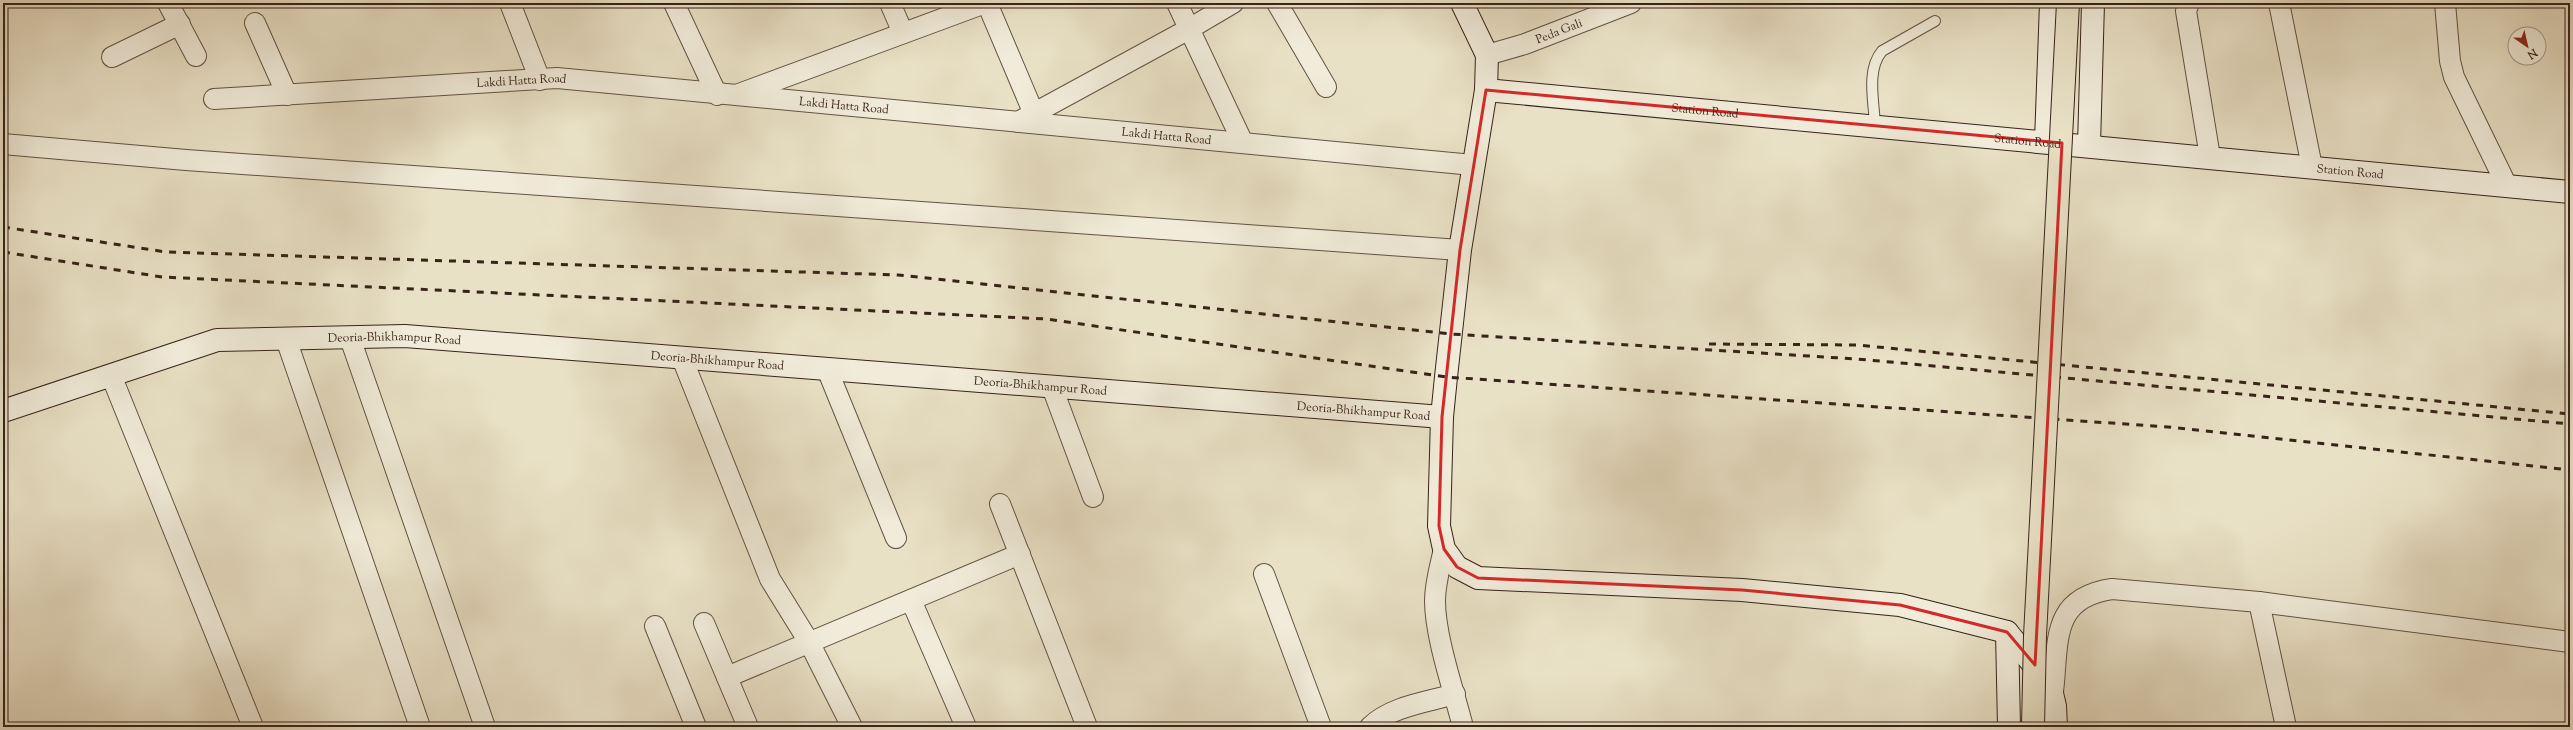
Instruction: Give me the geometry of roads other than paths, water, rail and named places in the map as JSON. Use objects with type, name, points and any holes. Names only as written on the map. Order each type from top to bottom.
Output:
[{"type":"main road","points":[[1462,3],[1486,55],[1486,90],[1460,250],[1442,417],[1439,526],[1444,550],[1457,566],[1478,578],[1742,590],[1900,605],[2007,632],[2042,674],[2053,692],[2056,727]]},
{"type":"main road","points":[[2046,141],[2051,3]]},
{"type":"main road","points":[[2033,727],[2035,636],[2068,3]]},
{"type":"main road","points":[[2089,145],[2093,3]]},
{"type":"main road","name":"Station Road","points":[[1486,90],[2089,145],[2570,192]]},
{"type":"main road","name":"Deoria-Bhikhampur Road","points":[[3,411],[217,340],[405,336],[1442,417]]},
{"type":"main road","points":[[2007,632],[2009,727]]},
{"type":"street","points":[[168,3],[196,56]]},
{"type":"street","points":[[510,3],[540,80]]},
{"type":"street","points":[[674,3],[726,95],[903,34],[986,3],[1026,118],[1189,29],[1233,3]]},
{"type":"street","points":[[890,3],[903,34]]},
{"type":"street","points":[[1176,3],[1243,143]]},
{"type":"street","points":[[1277,3],[1326,87]]},
{"type":"street","name":"Peda Gali","points":[[1486,55],[1526,44],[1631,3]]},
{"type":"street","points":[[2189,3],[2186,11],[2210,157]]},
{"type":"street","points":[[2279,3],[2312,167]]},
{"type":"street","points":[[2445,3],[2450,61],[2454,77],[2508,186]]},
{"type":"street","points":[[256,23],[287,95]]},
{"type":"street","points":[[112,57],[180,24]]},
{"type":"street","name":"Lakdi Hatta Road","points":[[214,99],[557,78],[726,95],[1026,118],[1243,143],[1473,165]]},
{"type":"street","points":[[3,144],[186,160],[1460,250]]},
{"type":"street","points":[[350,338],[485,727]]},
{"type":"street","points":[[286,339],[420,727]]},
{"type":"street","points":[[682,358],[770,579],[809,642],[852,727]]},
{"type":"street","points":[[827,369],[896,538]]},
{"type":"street","points":[[111,375],[253,727]]},
{"type":"street","points":[[1052,387],[1093,497]]},
{"type":"street","points":[[1000,504],[1087,727]]},
{"type":"street","points":[[1444,550],[1436,584],[1435,602],[1439,629],[1463,727]]},
{"type":"street","points":[[727,677],[1020,554]]},
{"type":"street","points":[[1264,574],[1321,727]]},
{"type":"street","points":[[2053,692],[2061,622],[2070,608],[2081,598],[2095,592],[2112,589],[2259,602],[2570,642]]},
{"type":"street","points":[[911,600],[966,727]]},
{"type":"street","points":[[2259,602],[2286,727]]},
{"type":"street","points":[[704,623],[748,727]]},
{"type":"street","points":[[654,626],[696,727]]},
{"type":"street","points":[[1370,727],[1377,720],[1392,713],[1455,694]]},
{"type":"lane","points":[[1875,125],[1873,70],[1876,59],[1882,51],[1935,21]]},
{"type":"railway","points":[[3,227],[166,252],[898,275],[1451,334],[1857,359],[2570,424]]},
{"type":"railway","points":[[3,252],[162,277],[1046,319],[1446,377],[2168,427],[2570,470]]},
{"type":"railway","points":[[1709,344],[1857,345],[2570,414]]}]
